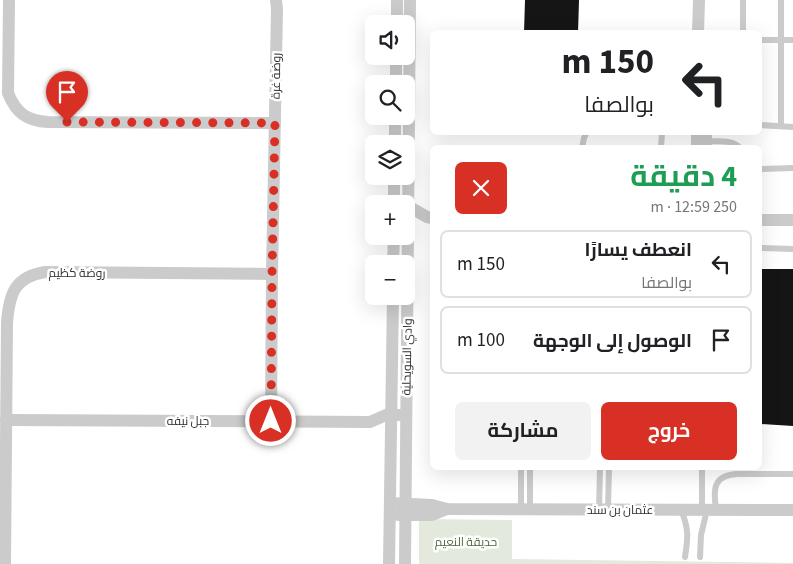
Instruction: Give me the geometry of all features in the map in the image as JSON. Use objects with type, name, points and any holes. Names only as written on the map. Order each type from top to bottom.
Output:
[{"type":"street","points":[[9,0],[8,93],[12,103],[27,118],[37,122],[275,123]]},
{"type":"street","name":"روضة غرة","points":[[271,421],[276,0]]},
{"type":"street","points":[[397,0],[397,15]]},
{"type":"street","name":"وادي السويحلية","points":[[407,195],[410,0]]},
{"type":"street","points":[[698,30],[699,0]]},
{"type":"street","points":[[707,0],[707,30]]},
{"type":"street","points":[[415,210],[430,218]]},
{"type":"street","points":[[762,220],[793,220]]},
{"type":"street","name":"وادي السويحلية","points":[[405,564],[407,245]]},
{"type":"street","name":"روضة كظيم","points":[[5,564],[6,420],[3,323],[10,297],[21,282],[36,273],[55,272],[272,274]]},
{"type":"street","name":"وادي السويحلية","points":[[389,564],[393,305]]},
{"type":"street","name":"جبل نيفه","points":[[6,420],[370,422],[380,417],[406,415]]},
{"type":"street","name":"جبل نيفه","points":[[370,422],[381,429],[406,431]]},
{"type":"street","name":"عثمان بن سند","points":[[390,509],[406,509],[432,515],[447,509],[793,510]]},
{"type":"lane","points":[[743,0],[743,30]]},
{"type":"lane","points":[[780,0],[781,126]]},
{"type":"lane","points":[[762,40],[793,40]]},
{"type":"lane","points":[[762,125],[793,127]]},
{"type":"lane","points":[[703,140],[733,142],[738,145]]},
{"type":"lane","points":[[762,169],[793,168]]},
{"type":"lane","points":[[762,248],[793,249]]},
{"type":"lane","points":[[521,470],[526,510]]},
{"type":"lane","points":[[526,510],[530,470]]},
{"type":"lane","points":[[600,470],[603,510]]},
{"type":"lane","points":[[603,510],[609,470]]},
{"type":"lane","points":[[702,470],[709,509]]},
{"type":"lane","points":[[700,557],[701,535],[714,496],[714,489],[722,477],[730,474],[793,474]]},
{"type":"lane","points":[[681,510],[688,531],[686,557]]},
{"type":"green space","name":"حديقة النعيم","points":[[419,519],[512,520],[512,559],[793,564],[419,564]]},
{"type":"building","points":[[525,0],[579,0],[578,30],[524,30]]},
{"type":"building","points":[[762,269],[793,269],[793,426],[762,424]]},
{"type":"route","points":[[67,122],[275,123],[271,421]]}]
